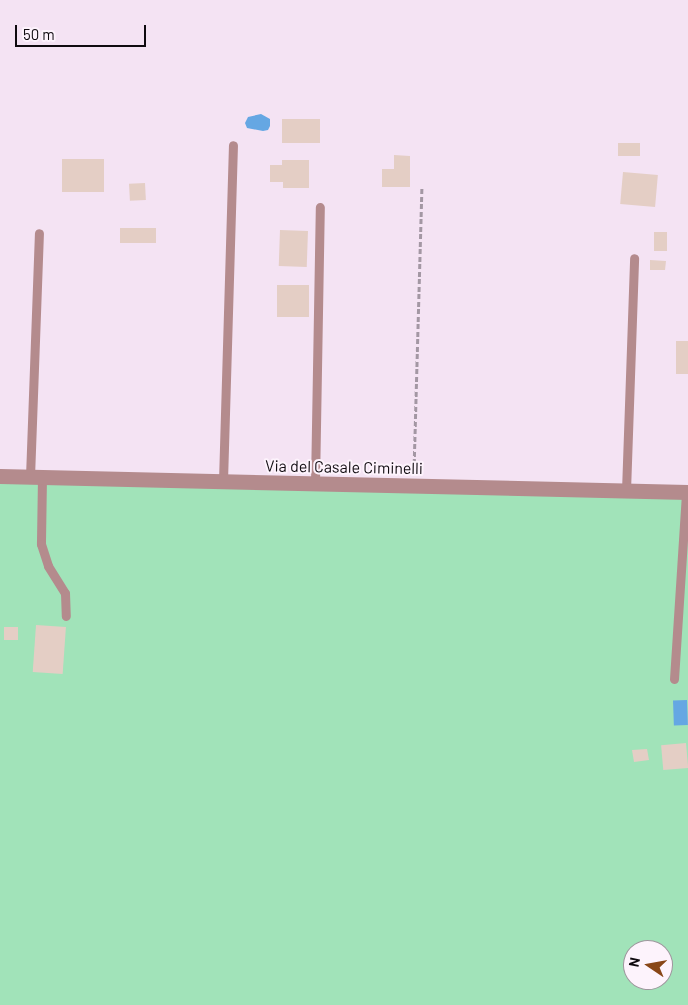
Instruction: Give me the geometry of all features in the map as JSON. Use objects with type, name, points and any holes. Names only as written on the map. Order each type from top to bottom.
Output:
[{"type":"street","name":"Via del Casale Ciminelli","points":[[0,476],[687,492]]},
{"type":"lane","points":[[223,481],[233,145]]},
{"type":"lane","points":[[315,484],[320,207]]},
{"type":"lane","points":[[39,233],[36,477],[41,544],[48,566],[65,592],[66,616]]},
{"type":"lane","points":[[626,491],[634,258]]},
{"type":"lane","points":[[674,679],[687,492]]},
{"type":"path","points":[[414,486],[422,187]]},
{"type":"green space","points":[[0,476],[688,492],[688,1005],[0,1005]]},
{"type":"water","points":[[261,114],[270,119],[268,130],[247,128],[245,123],[248,117]]},
{"type":"water","points":[[673,700],[687,700],[688,725],[674,725]]},
{"type":"building","points":[[282,119],[320,119],[320,143],[282,143]]},
{"type":"building","points":[[618,143],[640,143],[640,156],[618,156]]},
{"type":"building","points":[[394,155],[410,156],[410,187],[382,187],[382,169],[394,169]]},
{"type":"building","points":[[62,159],[104,159],[104,192],[62,192]]},
{"type":"building","points":[[282,160],[309,160],[309,188],[283,188],[283,182],[270,182],[270,165],[282,165]]},
{"type":"building","points":[[623,172],[658,175],[655,207],[620,204]]},
{"type":"building","points":[[145,183],[146,200],[130,201],[129,184]]},
{"type":"building","points":[[120,228],[156,228],[156,243],[120,243]]},
{"type":"building","points":[[280,230],[308,231],[307,267],[279,266]]},
{"type":"building","points":[[654,232],[667,232],[667,251],[654,251]]},
{"type":"building","points":[[650,260],[666,261],[665,270],[650,270]]},
{"type":"building","points":[[277,285],[309,285],[309,317],[277,317]]},
{"type":"building","points":[[676,341],[688,341],[688,374],[676,374]]},
{"type":"building","points":[[36,625],[66,627],[63,674],[33,672]]},
{"type":"building","points":[[4,627],[18,627],[18,640],[4,640]]},
{"type":"building","points":[[686,743],[688,768],[663,770],[661,745]]},
{"type":"building","points":[[647,749],[649,760],[634,762],[632,750]]}]
